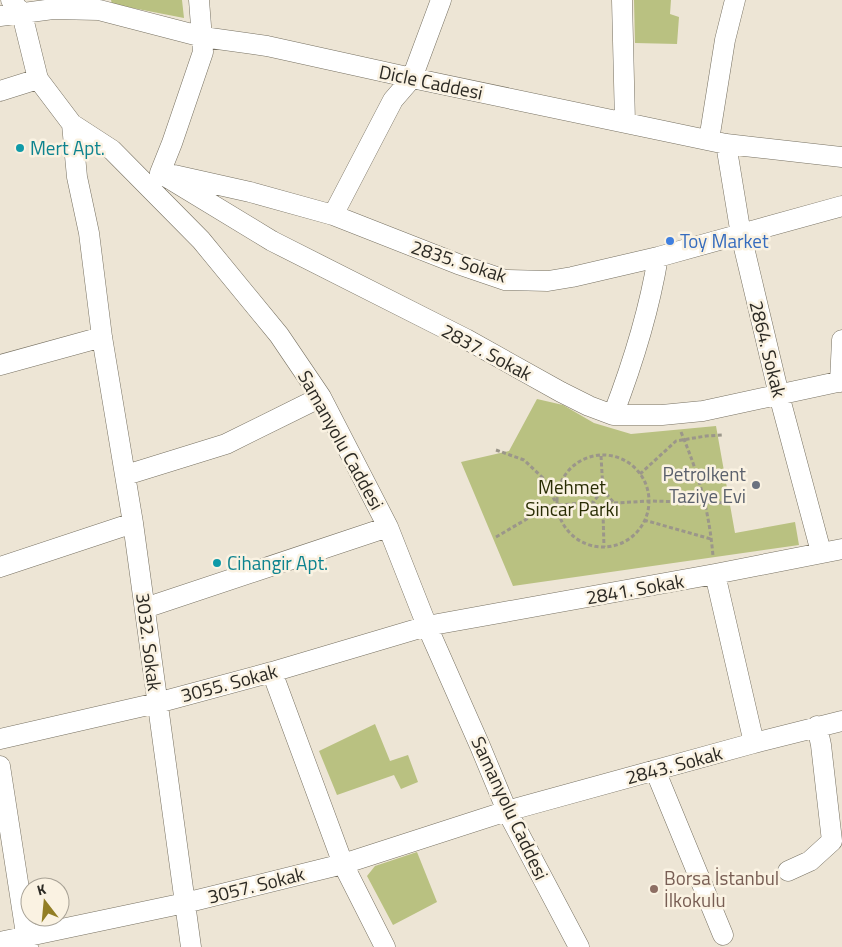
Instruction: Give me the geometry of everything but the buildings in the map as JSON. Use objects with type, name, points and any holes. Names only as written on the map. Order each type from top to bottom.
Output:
[{"type":"street","points":[[160,172],[172,143],[203,52],[199,0]]},
{"type":"street","points":[[333,215],[393,100],[412,78],[441,0]]},
{"type":"street","points":[[622,0],[626,122]]},
{"type":"street","name":"2864. Sokak","points":[[734,0],[726,40],[718,142],[779,395],[821,552]]},
{"type":"street","name":"Dicle Caddesi","points":[[0,16],[17,7],[99,10],[203,37],[267,46],[718,142],[842,157]]},
{"type":"street","name":"Samanyolu Caddesi","points":[[17,7],[38,80],[72,124],[112,150],[201,240],[279,335],[321,396],[388,527],[427,626],[507,811],[578,947]]},
{"type":"street","points":[[0,91],[38,80]]},
{"type":"street","name":"3032. Sokak","points":[[72,124],[77,177],[90,233],[102,337],[133,523],[191,947]]},
{"type":"street","name":"2835. Sokak","points":[[112,150],[160,172],[250,192],[333,215],[458,264],[505,280],[548,281],[658,257],[842,206]]},
{"type":"street","name":"2837. Sokak","points":[[160,172],[272,241],[466,339],[561,392],[613,415],[673,414],[703,411],[841,381]]},
{"type":"street","points":[[613,415],[644,325],[653,289],[658,257]]},
{"type":"street","points":[[0,365],[102,337]]},
{"type":"street","points":[[841,381],[842,340]]},
{"type":"street","points":[[126,475],[226,444],[321,396]]},
{"type":"street","points":[[0,567],[133,523]]},
{"type":"street","points":[[145,608],[388,527]]},
{"type":"street","name":"2841. Sokak","points":[[427,626],[842,549]]},
{"type":"street","points":[[715,574],[754,743]]},
{"type":"street","name":"3055. Sokak","points":[[0,738],[157,703],[272,672],[427,626]]},
{"type":"street","points":[[272,672],[343,864],[385,947]]},
{"type":"street","name":"2843. Sokak","points":[[507,811],[817,726],[842,721]]},
{"type":"street","points":[[788,871],[810,861],[832,841],[821,745],[817,726]]},
{"type":"street","points":[[0,766],[28,942]]},
{"type":"street","points":[[655,770],[723,935]]},
{"type":"street","name":"3057. Sokak","points":[[0,942],[28,942],[343,864],[507,811]]},
{"type":"path","points":[[673,414],[696,469],[706,502],[715,574]]},
{"type":"path","points":[[640,474],[676,441],[722,435]]},
{"type":"path","points":[[496,450],[524,460],[543,478],[557,504]]},
{"type":"path","points":[[601,456],[603,490],[614,503]]},
{"type":"path","points":[[589,457],[620,458],[633,466],[640,474],[649,493],[649,501],[644,520],[634,535],[622,543],[604,547],[593,546],[579,540],[568,531],[560,519],[557,504],[558,490],[564,476],[575,465],[589,457]]},
{"type":"path","points":[[594,502],[603,490]]},
{"type":"path","points":[[603,513],[614,503],[649,501],[727,503]]},
{"type":"path","points":[[496,537],[549,506],[594,502]]},
{"type":"path","points":[[594,502],[603,513],[604,547]]},
{"type":"path","points":[[644,520],[711,540]]},
{"type":"green space","points":[[111,0],[182,0],[184,18],[112,4]]},
{"type":"green space","points":[[634,0],[671,0],[670,14],[679,17],[677,44],[635,43]]},
{"type":"green space","name":"Mehmet Sincar Parkı","points":[[537,399],[563,405],[594,423],[631,434],[716,426],[735,533],[795,522],[799,545],[513,586],[461,462],[509,451]]},
{"type":"green space","points":[[375,724],[390,761],[408,755],[418,782],[401,789],[394,775],[337,795],[319,751]]},
{"type":"green space","points":[[417,852],[437,902],[393,925],[367,876],[375,866]]},
{"type":"place","name":"Mert Apt.","points":[[20,148]]},
{"type":"place","name":"Toy Market","points":[[670,241]]},
{"type":"place","name":"Petrolkent Taziye Evi","points":[[756,485]]},
{"type":"place","name":"Cihangir Apt.","points":[[217,563]]},
{"type":"place","name":"Borsa İstanbul İlkokulu","points":[[654,889]]}]
